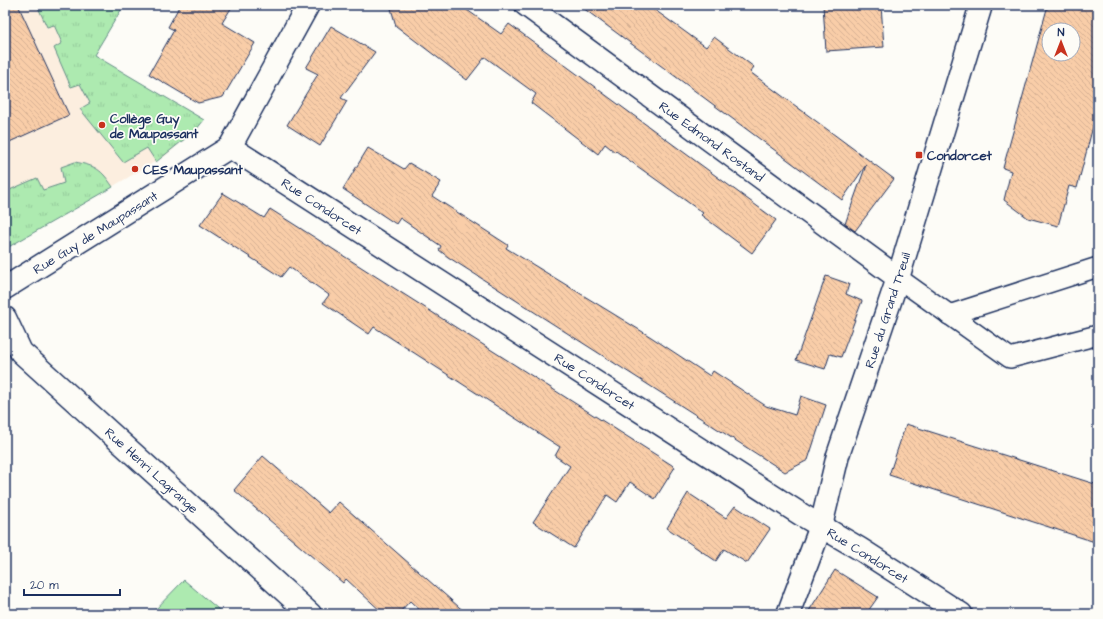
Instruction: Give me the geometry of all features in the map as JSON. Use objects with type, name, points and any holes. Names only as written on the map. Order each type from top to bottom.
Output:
[{"type":"street","name":"Rue Guy de Maupassant","points":[[5,288],[230,147],[308,5]]},
{"type":"street","name":"Rue Edmond Rostand","points":[[526,5],[898,278]]},
{"type":"street","name":"Rue du Grand Treuil","points":[[788,614],[821,526],[838,455],[898,278],[981,5]]},
{"type":"street","name":"Rue Condorcet","points":[[230,147],[821,526],[961,614]]},
{"type":"street","name":"Rue Henri Lagrange","points":[[5,318],[21,352],[310,614]]},
{"type":"lane","points":[[949,315],[1098,267]]},
{"type":"lane","points":[[898,278],[1010,358],[1098,335]]},
{"type":"shaded area","name":"Collège Guy de Maupassant","points":[[5,5],[124,5],[94,55],[204,120],[196,130],[165,156],[5,249]]},
{"type":"green space","points":[[37,5],[124,5],[94,55],[204,120],[196,130],[156,162],[147,148],[123,162],[80,109],[90,103],[80,84],[71,87],[54,48],[62,43],[54,25],[47,27]]},
{"type":"green space","points":[[75,162],[97,169],[105,176],[113,187],[5,249],[5,192],[37,178],[43,190],[64,183],[61,167]]},
{"type":"green space","points":[[184,580],[224,614],[151,614]]},
{"type":"building","points":[[5,5],[18,5],[69,115],[5,144]]},
{"type":"building","points":[[180,5],[233,5],[222,23],[255,43],[223,97],[198,103],[149,74],[174,30],[168,27]]},
{"type":"building","points":[[390,5],[460,5],[501,34],[509,24],[776,220],[752,253],[701,215],[703,213],[616,151],[615,152],[605,144],[598,154],[531,103],[536,94],[485,57],[467,80],[396,26]]},
{"type":"building","points":[[579,5],[648,5],[706,47],[714,37],[754,67],[750,72],[894,179],[855,231],[845,224],[866,165],[842,200]]},
{"type":"building","points":[[823,5],[881,5],[884,47],[826,51]]},
{"type":"building","points":[[1048,5],[1098,5],[1098,107],[1077,188],[1069,186],[1058,226],[1028,218],[1004,200],[1011,171],[1003,168],[1041,30],[1041,62],[1081,62],[1081,22],[1043,22]]},
{"type":"building","points":[[331,26],[375,52],[341,98],[347,101],[320,146],[287,125],[318,74],[306,68]]},
{"type":"building","points":[[368,148],[404,169],[409,163],[441,182],[432,196],[508,245],[506,248],[651,337],[710,376],[713,371],[766,406],[795,415],[801,396],[826,405],[808,460],[785,472],[448,257],[439,250],[441,246],[400,218],[396,224],[343,189]]},
{"type":"building","points":[[223,193],[264,218],[270,209],[675,467],[655,499],[630,482],[617,502],[607,495],[574,548],[533,522],[570,466],[555,456],[560,447],[374,327],[369,334],[323,303],[329,295],[289,267],[281,277],[200,225]]},
{"type":"building","points":[[826,276],[849,284],[846,294],[862,301],[841,357],[830,354],[825,369],[796,360]]},
{"type":"building","points":[[906,424],[1098,485],[1098,543],[889,475]]},
{"type":"building","points":[[263,456],[329,513],[339,502],[467,614],[424,614],[410,601],[398,614],[384,614],[346,579],[343,583],[234,490]]},
{"type":"building","points":[[688,493],[726,518],[735,506],[770,529],[747,563],[724,549],[716,561],[667,528]]},
{"type":"building","points":[[835,570],[878,597],[866,614],[807,614]]},
{"type":"place","name":"Collège Guy de Maupassant","points":[[102,125]]},
{"type":"place","name":"Condorcet","points":[[919,155]]},
{"type":"place","name":"CES Maupassant","points":[[135,169]]}]
